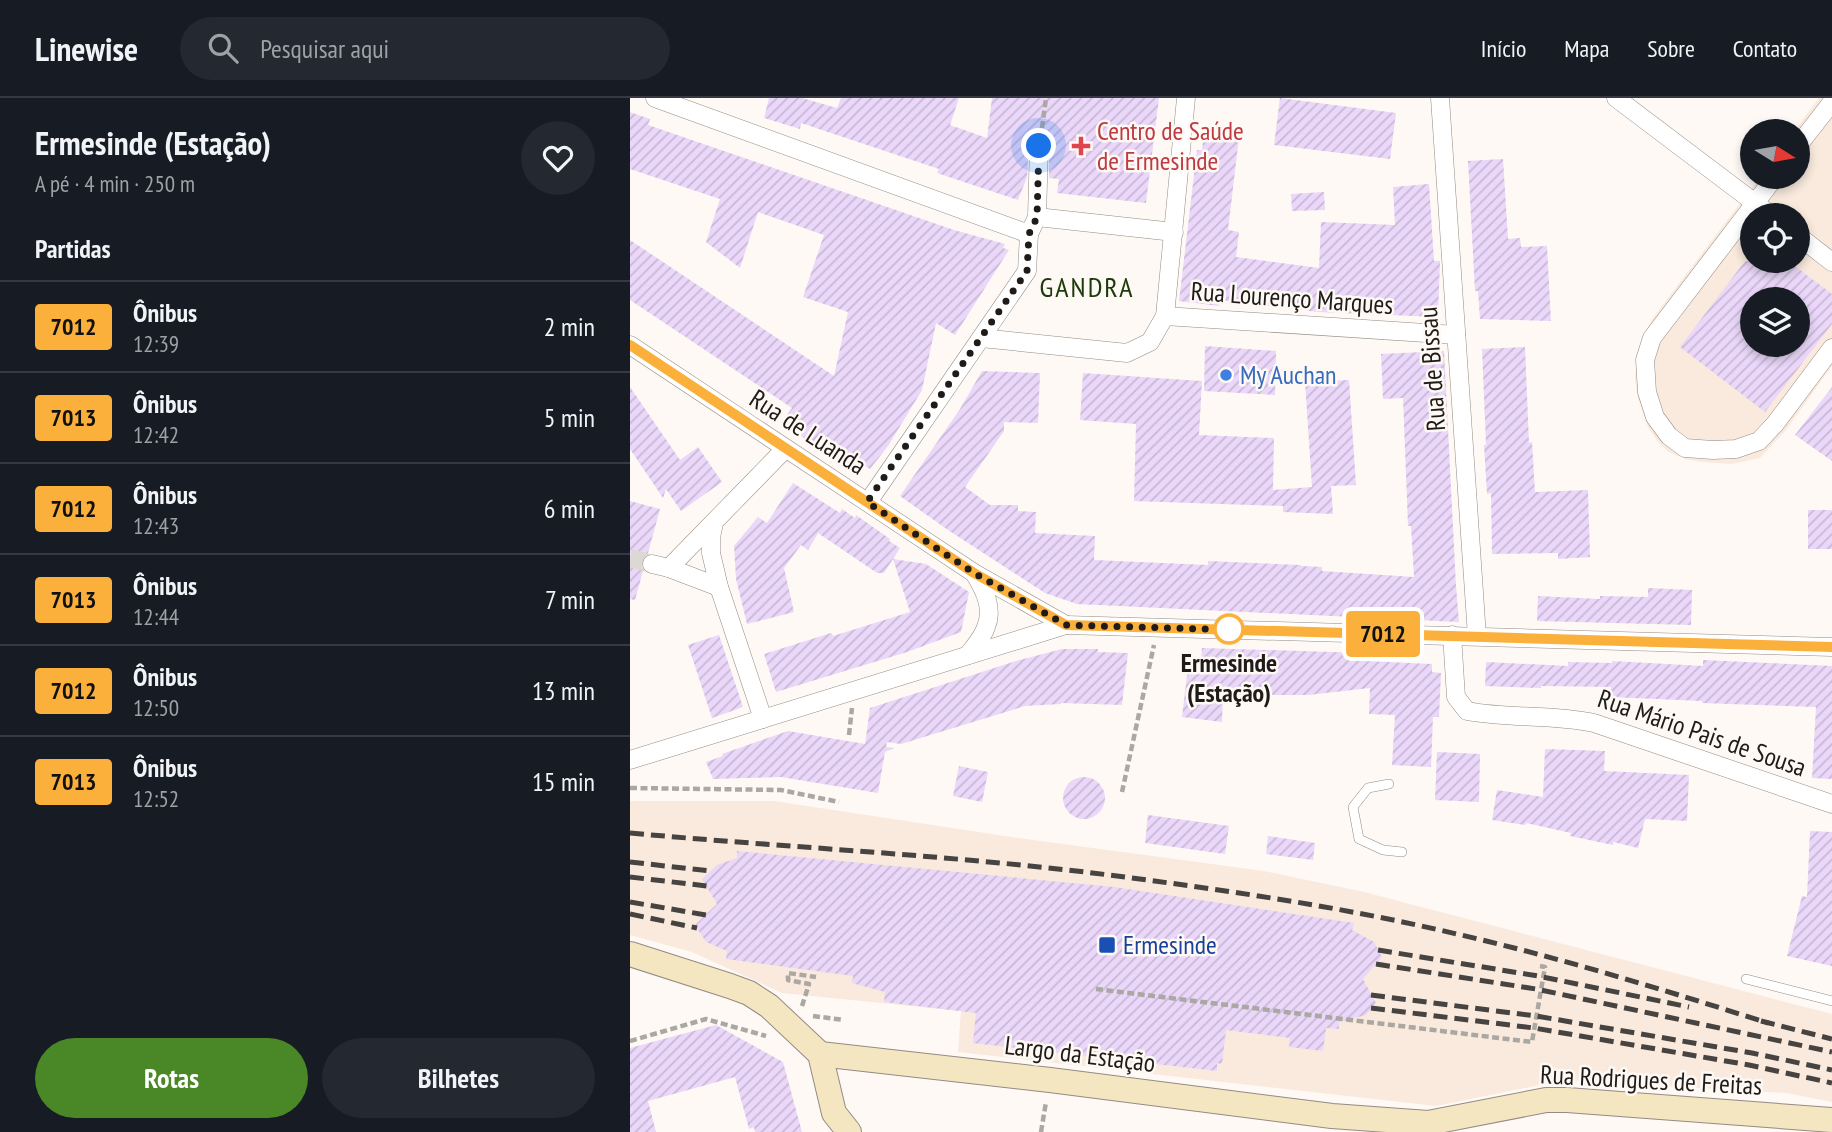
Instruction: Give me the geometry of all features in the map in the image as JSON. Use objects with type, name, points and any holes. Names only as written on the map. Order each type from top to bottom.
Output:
[{"type":"main road","points":[[630,954],[749,993],[794,1019],[820,1054],[834,1113],[849,1132]]},
{"type":"main road","name":"Largo da Estação","points":[[820,1054],[1050,1080],[1336,1124]]},
{"type":"main road","name":"Rua Rodrigues de Freitas","points":[[1401,1132],[1428,1123],[1546,1100],[1832,1120]]},
{"type":"main road","name":"Rua Rodrigues de Freitas","points":[[1336,1124],[1428,1123]]},
{"type":"street","points":[[655,98],[1033,225],[1174,232]]},
{"type":"street","points":[[981,338],[1127,353],[1150,342],[1165,316],[1186,98]]},
{"type":"street","name":"Rua de Bissau","points":[[1440,98],[1477,636]]},
{"type":"street","points":[[1616,98],[1755,203],[1766,189]]},
{"type":"street","points":[[1810,131],[1832,102]]},
{"type":"street","points":[[867,502],[1027,271],[1039,146]]},
{"type":"street","points":[[1740,223],[1652,338],[1646,360],[1647,392],[1655,417],[1669,436],[1685,448],[1736,449],[1759,441],[1832,348]]},
{"type":"street","points":[[1810,245],[1832,262]]},
{"type":"street","name":"Rua Lourenço Marques","points":[[1165,316],[1456,335]]},
{"type":"street","name":"Rua de Luanda","points":[[630,345],[974,573],[1066,625]]},
{"type":"street","points":[[719,587],[660,566],[714,523],[785,449]]},
{"type":"street","points":[[714,523],[711,553],[719,587],[763,719]]},
{"type":"street","points":[[968,655],[987,626],[989,608],[984,590],[974,573]]},
{"type":"street","points":[[630,760],[1066,625],[1832,647]]},
{"type":"street","name":"Rua Mário Pais de Sousa","points":[[1452,635],[1456,697],[1467,711],[1486,715],[1571,718],[1594,723],[1832,804]]},
{"type":"lane","points":[[1389,785],[1368,788],[1353,807],[1359,839],[1383,850],[1402,852]]},
{"type":"lane","points":[[1746,979],[1832,1001]]},
{"type":"path","points":[[1039,146],[1046,98]]},
{"type":"path","points":[[1122,792],[1158,628]]},
{"type":"path","points":[[630,788],[781,790],[839,802]]},
{"type":"path","points":[[1096,989],[1532,1042],[1536,1002],[1545,967],[1540,966]]},
{"type":"path","points":[[630,1041],[706,1019],[767,1036],[794,1019],[809,984],[788,980],[788,973],[816,977]]},
{"type":"path","points":[[1041,1132],[1050,1080]]},
{"type":"shaded area","points":[[1819,98],[1832,98],[1832,366],[1786,430],[1760,458],[1732,464],[1685,459],[1669,452],[1658,442],[1648,427],[1638,399],[1636,364],[1641,341],[1652,319],[1740,203],[1740,273],[1810,273],[1810,203],[1740,203],[1751,189],[1810,189],[1810,119],[1803,119]]},
{"type":"shaded area","points":[[630,801],[774,801],[1018,838],[1264,871],[1364,892],[1832,1014],[1832,1102],[1786,1093],[1564,1080],[1436,1106],[958,1052],[961,1011],[782,993],[692,952],[630,935]]},
{"type":"building","points":[[769,98],[802,98],[837,108],[841,98],[959,98],[950,125],[987,138],[992,98],[1159,98],[1146,203],[1057,193],[1059,179],[1049,178],[1049,141],[1040,135],[1029,141],[1027,177],[1018,200],[937,173],[939,169],[801,123],[800,129],[764,118]]},
{"type":"building","points":[[1280,98],[1396,113],[1390,159],[1274,145]]},
{"type":"building","points":[[630,112],[650,119],[648,125],[954,230],[1005,244],[1003,248],[1009,250],[955,335],[936,323],[922,390],[888,446],[870,469],[832,447],[828,454],[781,423],[792,408],[630,300],[630,240],[834,376],[848,312],[803,297],[824,235],[758,212],[740,268],[706,242],[720,199],[630,169]]},
{"type":"building","points":[[1205,125],[1240,129],[1228,230],[1239,232],[1236,257],[1319,268],[1321,222],[1395,225],[1393,187],[1429,184],[1434,261],[1440,261],[1438,317],[1318,312],[1220,300],[1219,306],[1179,301],[1197,150],[1202,150]]},
{"type":"building","points":[[1503,159],[1508,239],[1520,238],[1521,247],[1547,246],[1551,321],[1480,319],[1478,291],[1475,291],[1468,161]]},
{"type":"building","points":[[1324,192],[1325,210],[1292,211],[1291,194]]},
{"type":"building","points":[[1740,268],[1740,273],[1804,273],[1832,294],[1832,324],[1810,353],[1810,287],[1740,287],[1740,357],[1807,357],[1765,412],[1680,347]]},
{"type":"building","points":[[1205,346],[1276,351],[1275,395],[1204,391]]},
{"type":"building","points":[[1525,347],[1529,443],[1532,442],[1535,492],[1588,490],[1590,557],[1558,559],[1558,553],[1492,554],[1491,493],[1487,494],[1484,445],[1482,349]]},
{"type":"building","points":[[1444,351],[1459,622],[1077,604],[1045,593],[900,496],[960,409],[982,371],[1040,373],[1038,423],[1004,422],[1004,431],[965,487],[990,505],[1018,505],[1018,511],[1036,512],[1035,533],[1095,536],[1094,560],[1208,565],[1208,561],[1301,565],[1322,567],[1322,571],[1414,577],[1411,526],[1408,526],[1403,398],[1383,399],[1381,354]]},
{"type":"building","points":[[1083,373],[1202,381],[1199,435],[1274,438],[1273,490],[1312,487],[1305,382],[1349,380],[1356,485],[1331,486],[1333,514],[1283,512],[1283,506],[1134,501],[1136,424],[1080,420]]},
{"type":"building","points":[[630,387],[680,460],[698,447],[722,482],[681,511],[666,489],[663,498],[630,449]]},
{"type":"building","points":[[1832,387],[1832,461],[1795,435]]},
{"type":"building","points":[[793,483],[840,513],[842,509],[855,518],[856,515],[900,548],[884,573],[877,573],[818,533],[808,550],[801,545],[784,568],[794,612],[747,624],[736,579],[734,546],[758,517],[767,523]]},
{"type":"building","points":[[630,501],[660,509],[648,553],[641,561],[643,571],[635,600],[630,599]]},
{"type":"building","points":[[1808,510],[1832,510],[1832,549],[1808,549]]},
{"type":"building","points":[[893,559],[926,564],[969,592],[961,632],[907,652],[776,692],[764,654],[910,612]]},
{"type":"building","points":[[1648,588],[1692,590],[1691,625],[1537,621],[1538,596],[1600,599],[1600,596],[1648,597]]},
{"type":"building","points":[[719,635],[743,707],[712,718],[688,645]]},
{"type":"building","points":[[1202,648],[1365,653],[1364,661],[1432,664],[1432,672],[1441,673],[1439,717],[1433,717],[1431,767],[1392,765],[1395,715],[1369,714],[1370,688],[1308,695],[1223,695],[1222,722],[1182,717],[1189,659],[1201,659]]},
{"type":"building","points":[[1062,649],[1098,649],[1098,652],[1128,653],[1122,705],[1061,703],[1025,706],[901,744],[887,742],[886,747],[894,748],[885,752],[878,793],[781,777],[713,779],[706,762],[788,731],[865,744],[870,708]]},
{"type":"building","points":[[1703,660],[1832,666],[1832,779],[1812,778],[1816,707],[1610,697],[1611,687],[1485,686],[1486,662],[1568,666],[1568,662],[1612,661],[1703,666]]},
{"type":"building","points":[[1545,749],[1605,751],[1604,771],[1689,775],[1687,821],[1645,819],[1638,848],[1570,836],[1571,833],[1526,823],[1492,820],[1497,790],[1543,797]]},
{"type":"building","points":[[1437,752],[1480,754],[1479,802],[1435,800]]},
{"type":"building","points":[[959,766],[988,772],[982,802],[953,796]]},
{"type":"building","points":[[1084,777],[1099,783],[1105,798],[1099,813],[1084,819],[1069,813],[1063,798],[1069,783]]},
{"type":"building","points":[[1148,815],[1229,826],[1225,854],[1145,843]]},
{"type":"building","points":[[1810,831],[1832,832],[1832,966],[1787,956],[1802,896],[1807,897]]},
{"type":"building","points":[[1268,836],[1315,843],[1313,860],[1266,854]]},
{"type":"building","points":[[737,851],[1114,887],[1354,923],[1352,930],[1374,942],[1382,957],[1363,979],[1376,1003],[1366,1015],[1339,1022],[1339,1029],[1326,1028],[1323,1051],[1289,1047],[1290,1038],[1226,1030],[1222,1064],[1217,1063],[1217,1071],[973,1043],[976,1013],[884,1002],[885,992],[852,983],[853,976],[726,959],[727,951],[706,942],[695,925],[717,904],[702,879],[717,865],[737,858]]},
{"type":"building","points":[[716,1025],[783,1062],[802,1132],[755,1132],[754,1127],[749,1129],[735,1077],[648,1101],[656,1132],[630,1132],[630,1048]]},
{"type":"tunnel","points":[[630,558],[652,564]]},
{"type":"railway","points":[[630,833],[1056,869],[1290,901],[1376,916],[1500,944],[1616,976],[1768,1023]]},
{"type":"railway","points":[[630,862],[710,871]]},
{"type":"railway","points":[[630,877],[707,886]]},
{"type":"railway","points":[[630,902],[706,915]]},
{"type":"railway","points":[[630,914],[697,928]]},
{"type":"railway","points":[[1378,950],[1538,976],[1689,1007]]},
{"type":"railway","points":[[1376,964],[1536,989],[1832,1052]]},
{"type":"railway","points":[[1371,995],[1536,1016],[1752,1053],[1832,1070]]},
{"type":"railway","points":[[1371,1008],[1534,1028],[1749,1065],[1832,1083]]},
{"type":"railway","points":[[1761,1021],[1832,1039]]},
{"type":"bus line","name":"7012","points":[[630,345],[974,573],[1066,625],[1832,647]]},
{"type":"place","name":"Centro de Saúde de Ermesinde","points":[[1081,146]]},
{"type":"place","name":"My Auchan","points":[[1226,375]]},
{"type":"place","name":"Ermesinde (Estação)","points":[[1229,629]]},
{"type":"place","name":"Ermesinde","points":[[1107,945]]},
{"type":"district","name":"GANDRA","points":[[1087,287]]},
{"type":"route","points":[[1039,146],[1037,217],[1029,234],[1027,271],[867,502],[974,573],[1066,625],[1236,630],[1229,629]]}]
